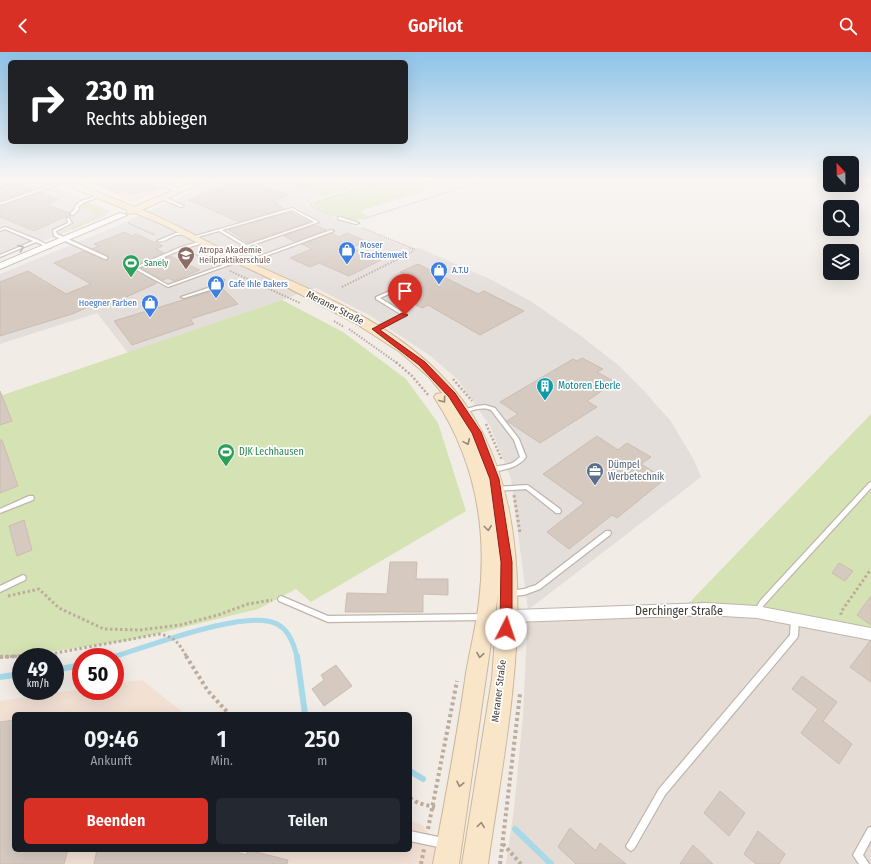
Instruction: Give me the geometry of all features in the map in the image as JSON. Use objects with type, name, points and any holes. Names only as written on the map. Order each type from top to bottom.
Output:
[{"type":"main road","points":[[122,216],[129,220],[131,216]]},
{"type":"main road","name":"Meraner Straße","points":[[146,216],[217,256],[328,303],[375,329],[422,364],[436,377],[464,411],[492,470],[497,488],[504,539],[498,591],[496,717],[476,864]]},
{"type":"main road","name":"Meraner Straße","points":[[157,230],[167,237],[192,241]]},
{"type":"main road","name":"Meraner Straße","points":[[234,263],[318,305],[387,346],[464,411]]},
{"type":"main road","name":"Meraner Straße","points":[[447,854],[472,713],[497,617]]},
{"type":"street","points":[[0,266],[66,240],[129,220]]},
{"type":"street","name":"Derchinger Straße","points":[[497,617],[645,610],[706,609],[757,612],[871,634]]},
{"type":"lane","points":[[268,216],[219,230],[135,268],[168,286],[332,231]]},
{"type":"lane","points":[[217,256],[317,222],[305,216]]},
{"type":"lane","points":[[339,218],[358,224]]},
{"type":"lane","points":[[68,220],[70,223],[54,231],[55,235],[106,258]]},
{"type":"lane","points":[[1,230],[5,228],[50,246]]},
{"type":"lane","points":[[219,230],[247,246]]},
{"type":"lane","points":[[159,241],[167,237]]},
{"type":"lane","points":[[0,256],[37,241]]},
{"type":"lane","points":[[0,252],[5,254]]},
{"type":"lane","points":[[183,297],[222,285],[222,280]]},
{"type":"lane","points":[[375,329],[405,315],[377,298],[407,285]]},
{"type":"lane","points":[[464,411],[484,406],[493,409],[517,440],[523,457],[513,466],[492,470]]},
{"type":"lane","points":[[757,612],[762,603],[871,484]]},
{"type":"lane","points":[[497,488],[527,487],[558,511]]},
{"type":"lane","points":[[0,511],[31,498]]},
{"type":"lane","points":[[498,591],[524,592],[538,587],[608,533]]},
{"type":"lane","points":[[0,589],[23,578]]},
{"type":"lane","points":[[281,599],[328,619],[497,617]]},
{"type":"lane","points":[[631,846],[662,792],[794,636],[795,619]]},
{"type":"lane","points":[[864,864],[858,855],[871,830]]},
{"type":"lane","points":[[412,836],[426,839],[447,854]]},
{"type":"path","points":[[333,216],[339,218]]},
{"type":"path","points":[[342,287],[412,252],[414,249],[362,228],[358,224],[359,221],[370,216]]},
{"type":"path","points":[[129,220],[167,237]]},
{"type":"path","name":"Meraner Straße","points":[[192,241],[205,259],[234,263],[303,305]]},
{"type":"path","points":[[205,259],[217,256]]},
{"type":"path","name":"Meraner Straße","points":[[331,320],[350,330],[388,355],[410,375],[431,399]]},
{"type":"path","points":[[450,376],[464,411],[491,432],[492,470]]},
{"type":"path","points":[[497,488],[518,514],[521,539]]},
{"type":"path","points":[[840,627],[841,612],[871,569]]},
{"type":"path","points":[[6,597],[39,589],[60,608],[104,629],[140,630],[180,625],[218,615],[248,604],[281,599]]},
{"type":"path","points":[[0,657],[45,655],[159,634],[170,636],[177,641],[208,690],[227,712]]},
{"type":"path","points":[[421,864],[457,678]]},
{"type":"path","name":"Meraner Straße","points":[[500,864],[518,718],[520,686]]},
{"type":"path","points":[[412,799],[432,806]]},
{"type":"path","points":[[503,844],[521,864]]},
{"type":"shaded area","points":[[0,216],[105,216],[104,217],[0,258]]},
{"type":"shaded area","points":[[139,216],[330,216],[408,248],[419,248],[490,279],[532,302],[581,336],[617,364],[670,420],[694,460],[701,477],[528,610],[511,479],[490,426],[458,380],[432,357],[369,315],[316,288],[128,353],[97,313],[0,344],[0,274]]},
{"type":"shaded area","points":[[13,224],[44,235],[37,238],[7,226]]},
{"type":"shaded area","points":[[631,605],[687,605],[871,634],[871,864],[506,864],[514,809],[523,715],[528,610]]},
{"type":"shaded area","points":[[142,680],[182,712],[12,712],[12,852],[412,852],[412,822],[423,825],[450,864],[0,864],[0,701],[12,699],[64,700],[64,692],[72,690],[72,700],[124,700],[124,683]]},
{"type":"green space","points":[[100,216],[73,230],[69,228]]},
{"type":"green space","points":[[336,216],[368,216],[352,222]]},
{"type":"green space","name":"DJK Lechhausen","points":[[282,300],[343,332],[406,379],[438,423],[466,511],[311,602],[296,589],[258,609],[131,640],[64,650],[64,648],[12,648],[12,657],[0,659],[0,396]]},
{"type":"green space","points":[[871,414],[871,634],[687,605]]},
{"type":"building","points":[[0,216],[71,216],[67,216],[34,231]]},
{"type":"building","points":[[225,216],[260,216],[239,222]]},
{"type":"building","points":[[277,216],[297,216],[309,222],[248,243],[229,230]]},
{"type":"building","points":[[314,225],[327,230],[295,242],[284,236]]},
{"type":"building","points":[[125,232],[132,236],[136,234],[163,246],[156,249],[164,253],[132,267],[157,283],[111,304],[104,300],[72,314],[0,336],[0,282],[28,271],[66,294],[91,284],[54,263],[84,251],[104,260],[108,260],[108,256],[92,249],[99,246],[94,244]]},
{"type":"building","points":[[332,233],[339,237],[347,233],[366,241],[351,248],[381,260],[349,276],[319,263],[310,267],[290,258],[312,249],[302,244]]},
{"type":"building","points":[[170,256],[200,270],[174,281],[168,278],[163,280],[141,268]]},
{"type":"building","points":[[418,264],[478,294],[484,291],[524,311],[480,335],[428,305],[422,308],[397,295],[422,283],[400,272]]},
{"type":"building","points":[[222,288],[238,304],[190,319],[194,324],[132,345],[114,321]]},
{"type":"building","name":"Motoren Eberle","points":[[582,358],[603,369],[597,372],[615,382],[587,401],[597,407],[540,443],[507,421],[518,414],[500,402],[573,359],[577,361]]},
{"type":"building","points":[[0,391],[12,421],[0,425]]},
{"type":"building","points":[[597,436],[618,450],[627,443],[651,457],[641,464],[665,479],[617,518],[612,515],[569,549],[547,532],[584,503],[543,474]]},
{"type":"building","points":[[0,440],[2,440],[18,486],[0,493]]},
{"type":"building","points":[[24,520],[32,550],[17,556],[9,526]]},
{"type":"building","points":[[390,562],[417,562],[416,579],[448,579],[448,595],[423,594],[423,612],[345,612],[347,593],[387,594]]},
{"type":"building","points":[[839,563],[853,571],[845,581],[832,573]]},
{"type":"building","points":[[871,596],[871,625],[857,615]]},
{"type":"building","points":[[871,641],[871,682],[850,667]]},
{"type":"building","points":[[336,665],[352,686],[324,706],[312,689],[324,680],[321,675]]},
{"type":"building","points":[[802,676],[837,702],[823,721],[852,744],[839,764],[801,733],[818,709],[792,689]]},
{"type":"building","points":[[12,720],[12,852],[67,852],[64,864],[0,864],[0,722]]},
{"type":"building","points":[[720,791],[745,813],[729,836],[704,813]]},
{"type":"building","points":[[570,828],[596,851],[600,843],[626,864],[576,864],[558,847]]},
{"type":"building","points":[[758,831],[785,854],[779,864],[756,864],[744,854]]},
{"type":"building","points":[[693,845],[713,864],[680,864]]},
{"type":"building","points":[[97,852],[236,852],[246,855],[247,852],[256,852],[288,860],[287,864],[94,864]]},
{"type":"waterway","points":[[124,653],[196,631],[244,621],[263,620],[277,624],[285,630],[293,642],[297,657]]},
{"type":"waterway","points":[[297,656],[305,712]]},
{"type":"waterway","points":[[64,668],[72,667]]},
{"type":"waterway","points":[[0,677],[12,675]]},
{"type":"waterway","points":[[412,772],[423,779]]},
{"type":"waterway","points":[[515,829],[551,864]]},
{"type":"place","name":"Moser Trachtenwelt","points":[[347,265]]},
{"type":"place","name":"Atropa Akademie Heilpraktikerschule","points":[[186,270]]},
{"type":"place","name":"Sanely","points":[[131,278]]},
{"type":"place","name":"A.T.U","points":[[439,285]]},
{"type":"place","name":"Cafe Ihle Bakers","points":[[216,299]]},
{"type":"place","name":"Hoegner Farben","points":[[150,318]]},
{"type":"place","name":"Motoren Eberle","points":[[545,401]]},
{"type":"place","name":"DJK Lechhausen","points":[[226,467]]},
{"type":"place","name":"Dümpel Werbetechnik","points":[[595,486]]},
{"type":"route","points":[[405,315],[375,329],[406,350],[436,377],[452,395],[467,415],[476,432],[495,479],[500,507],[506,562],[506,629]]}]
